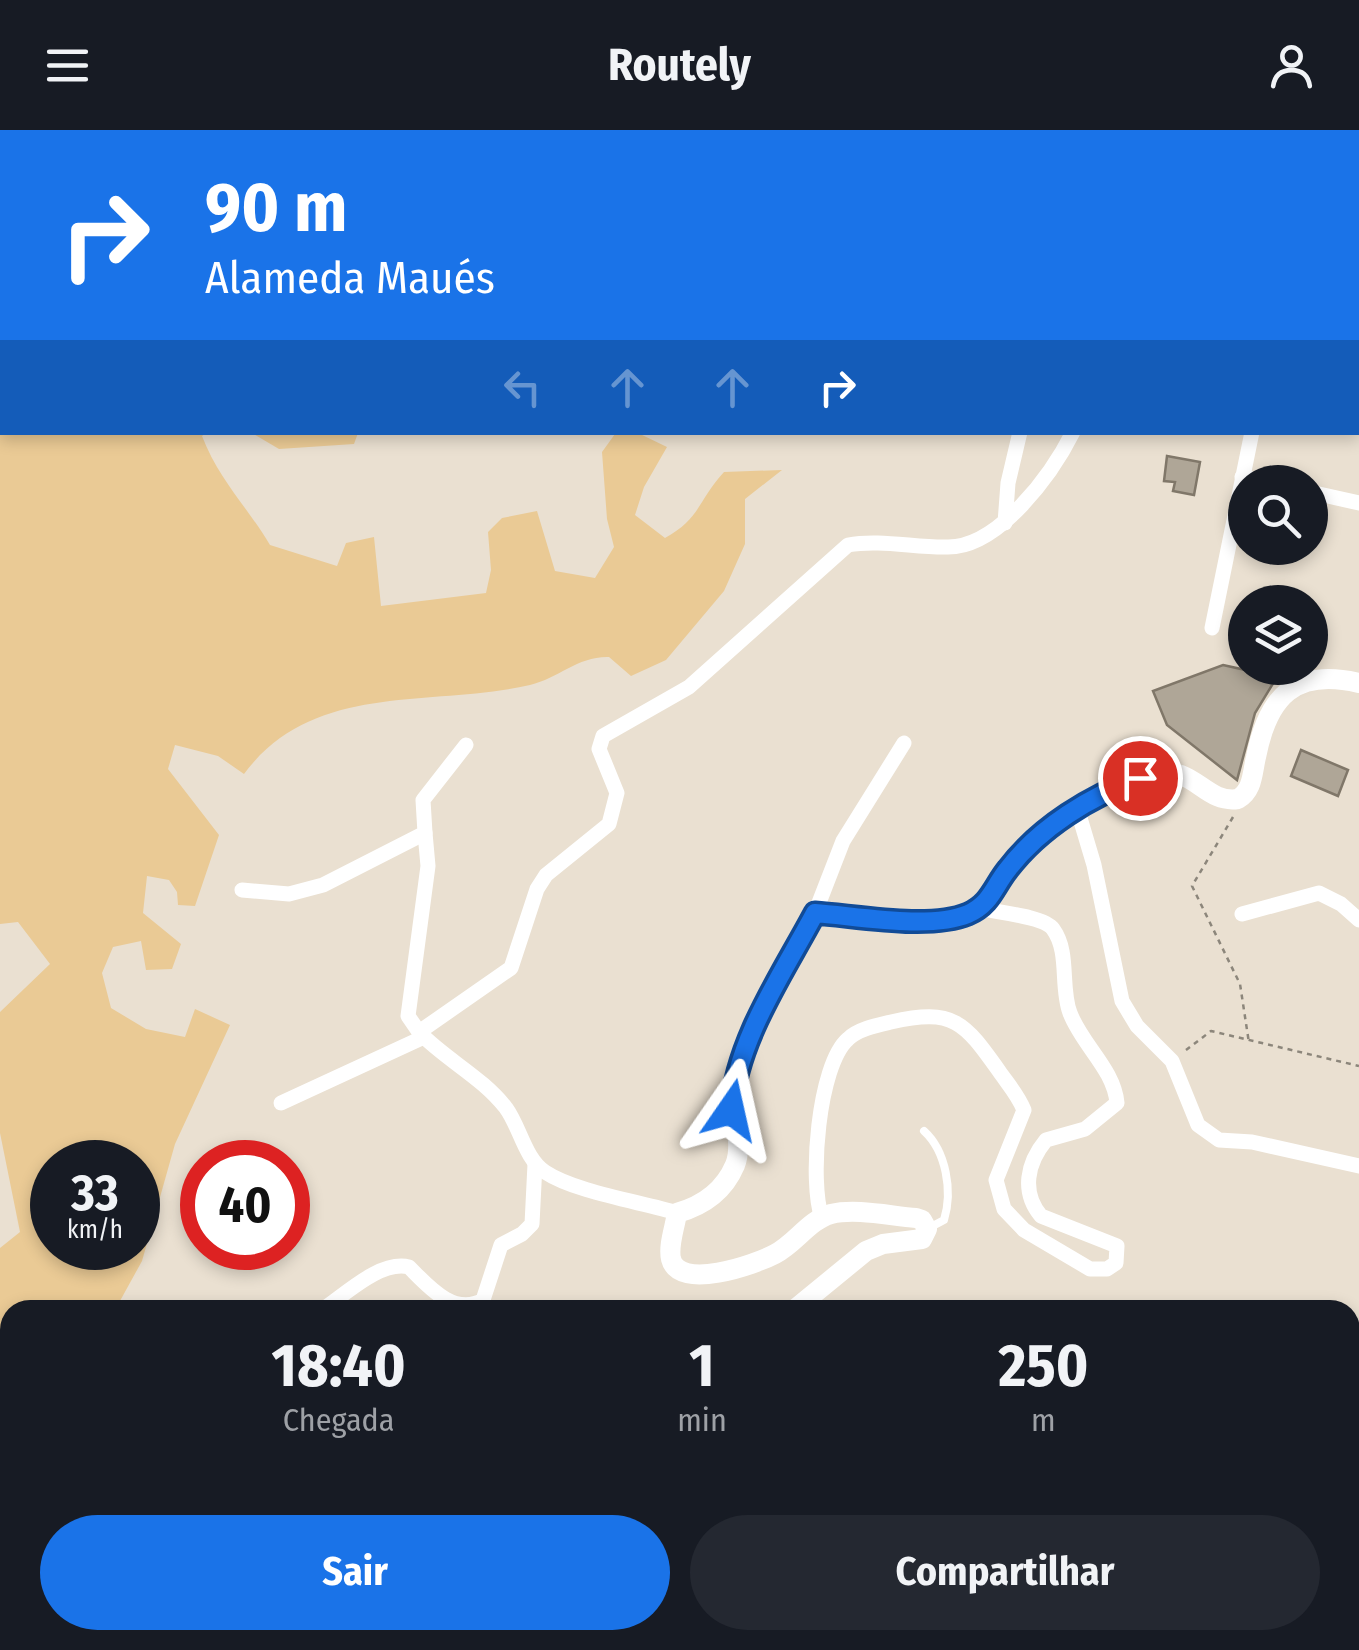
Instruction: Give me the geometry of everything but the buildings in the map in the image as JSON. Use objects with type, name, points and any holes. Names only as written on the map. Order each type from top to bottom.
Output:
[{"type":"street","points":[[1005,523],[1008,483],[1019,435]]},
{"type":"street","points":[[281,1104],[422,1035],[511,968],[537,889],[546,874],[610,824],[616,794],[599,749],[603,736],[662,704],[712,669],[848,544],[959,547],[984,538],[1005,523],[1062,454],[1072,435]]},
{"type":"street","points":[[1244,465],[1251,435]]},
{"type":"street","points":[[1328,496],[1359,503]]},
{"type":"street","points":[[1212,628],[1228,547]]},
{"type":"street","points":[[815,913],[935,920],[978,908],[994,894],[1008,869],[1077,808],[1108,790],[1159,773],[1180,772],[1228,800],[1238,799],[1249,789],[1259,740],[1268,715],[1282,695],[1300,682],[1318,678],[1359,684]]},
{"type":"street","points":[[535,1164],[564,1182],[677,1213],[702,1205],[734,1168],[738,1156],[731,1110],[739,1065],[815,913],[843,841],[904,743]]},
{"type":"street","points":[[466,745],[423,800],[429,850],[408,1016],[422,1035],[492,1092],[521,1131],[535,1164],[532,1224],[501,1245],[483,1300]]},
{"type":"street","points":[[1077,808],[1094,865],[1122,1000],[1136,1026],[1172,1061],[1193,1116],[1211,1137],[1359,1166]]},
{"type":"street","points":[[242,890],[289,894],[323,885],[425,833]]},
{"type":"street","points":[[1242,914],[1319,893],[1342,904],[1359,920]]},
{"type":"street","points":[[822,1218],[815,1200],[815,1174],[833,1062],[848,1038],[874,1026],[907,1019],[946,1018],[965,1025],[1024,1110],[996,1180],[1004,1210],[1024,1230],[1090,1268],[1107,1269],[1116,1264],[1120,1255],[1117,1246],[1041,1216],[1029,1194],[1031,1165],[1046,1140],[1085,1129],[1117,1103],[1113,1083],[1070,1014],[1064,961],[1054,930],[1042,921],[978,908]]},
{"type":"street","points":[[677,1213],[671,1256],[680,1273],[692,1276],[776,1254],[833,1213],[922,1220],[925,1234],[866,1251],[806,1300]]},
{"type":"street","points":[[336,1300],[368,1278],[400,1266],[409,1268],[447,1300]]},
{"type":"lane","points":[[924,1132],[936,1142],[942,1156],[948,1197],[944,1220],[925,1234]]},
{"type":"path","points":[[1249,789],[1192,886],[1240,984],[1249,1042]]},
{"type":"path","points":[[1172,1061],[1211,1031],[1359,1066]]},
{"type":"shaded area","points":[[0,435],[203,435],[216,466],[270,545],[337,566],[346,543],[374,537],[381,606],[486,593],[491,570],[488,532],[502,518],[537,511],[555,571],[595,578],[614,547],[607,519],[602,452],[614,435],[642,435],[667,447],[644,487],[635,515],[665,538],[693,516],[724,472],[782,470],[745,499],[745,544],[724,591],[666,660],[631,676],[609,657],[598,658],[530,685],[339,711],[304,724],[272,744],[244,774],[218,756],[175,745],[168,769],[219,835],[195,906],[178,905],[177,892],[169,880],[147,876],[143,913],[181,944],[172,969],[146,970],[141,941],[113,947],[102,973],[111,1008],[146,1029],[185,1037],[195,1009],[230,1025],[175,1144],[160,1197],[160,1140],[30,1140],[30,1270],[137,1270],[121,1300],[0,1300],[0,1248],[20,1232],[0,1133],[0,1012],[50,964],[18,922],[0,924]]},
{"type":"shaded area","points":[[255,435],[357,435],[354,444],[279,449]]},
{"type":"route","points":[[731,1110],[733,1086],[750,1038],[815,913],[935,920],[966,915],[994,894],[1008,869],[1040,837],[1077,808],[1140,778]]}]
